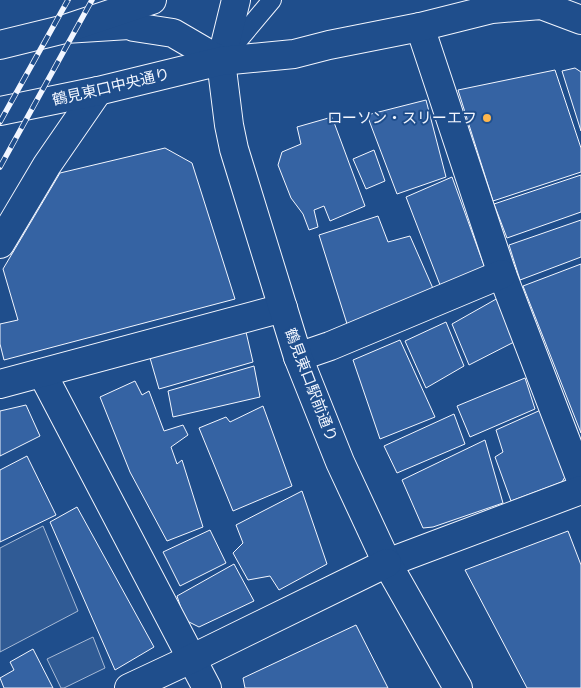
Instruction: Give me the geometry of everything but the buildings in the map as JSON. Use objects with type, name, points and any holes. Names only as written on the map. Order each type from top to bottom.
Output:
[{"type":"street","points":[[0,45],[65,29],[152,0]]},
{"type":"street","points":[[65,29],[129,25],[173,33],[221,61],[236,0]]},
{"type":"street","name":"鶴見東口中央通り","points":[[0,111],[98,91],[221,61],[294,54],[420,27],[492,9],[541,5],[581,20]]},
{"type":"street","points":[[420,27],[502,274],[581,480]]},
{"type":"street","name":"鶴見東口駅前通り","points":[[221,61],[228,125],[234,149],[298,357],[340,462],[387,563],[458,688]]},
{"type":"street","points":[[0,244],[47,165],[98,91]]},
{"type":"street","points":[[298,357],[330,346],[502,274]]},
{"type":"street","points":[[0,384],[283,308]]},
{"type":"street","points":[[42,373],[206,688]]},
{"type":"street","points":[[129,688],[387,563],[581,490]]},
{"type":"lane","points":[[221,61],[272,0]]},
{"type":"shaded area","points":[[43,526],[78,611],[0,652],[0,548]]},
{"type":"shaded area","points":[[93,637],[105,668],[61,688],[47,659]]},
{"type":"railway","points":[[0,122],[68,0]]},
{"type":"railway","points":[[0,167],[92,0]]},
{"type":"place","name":"ローソン・スリーエフ","points":[[487,118]]}]
